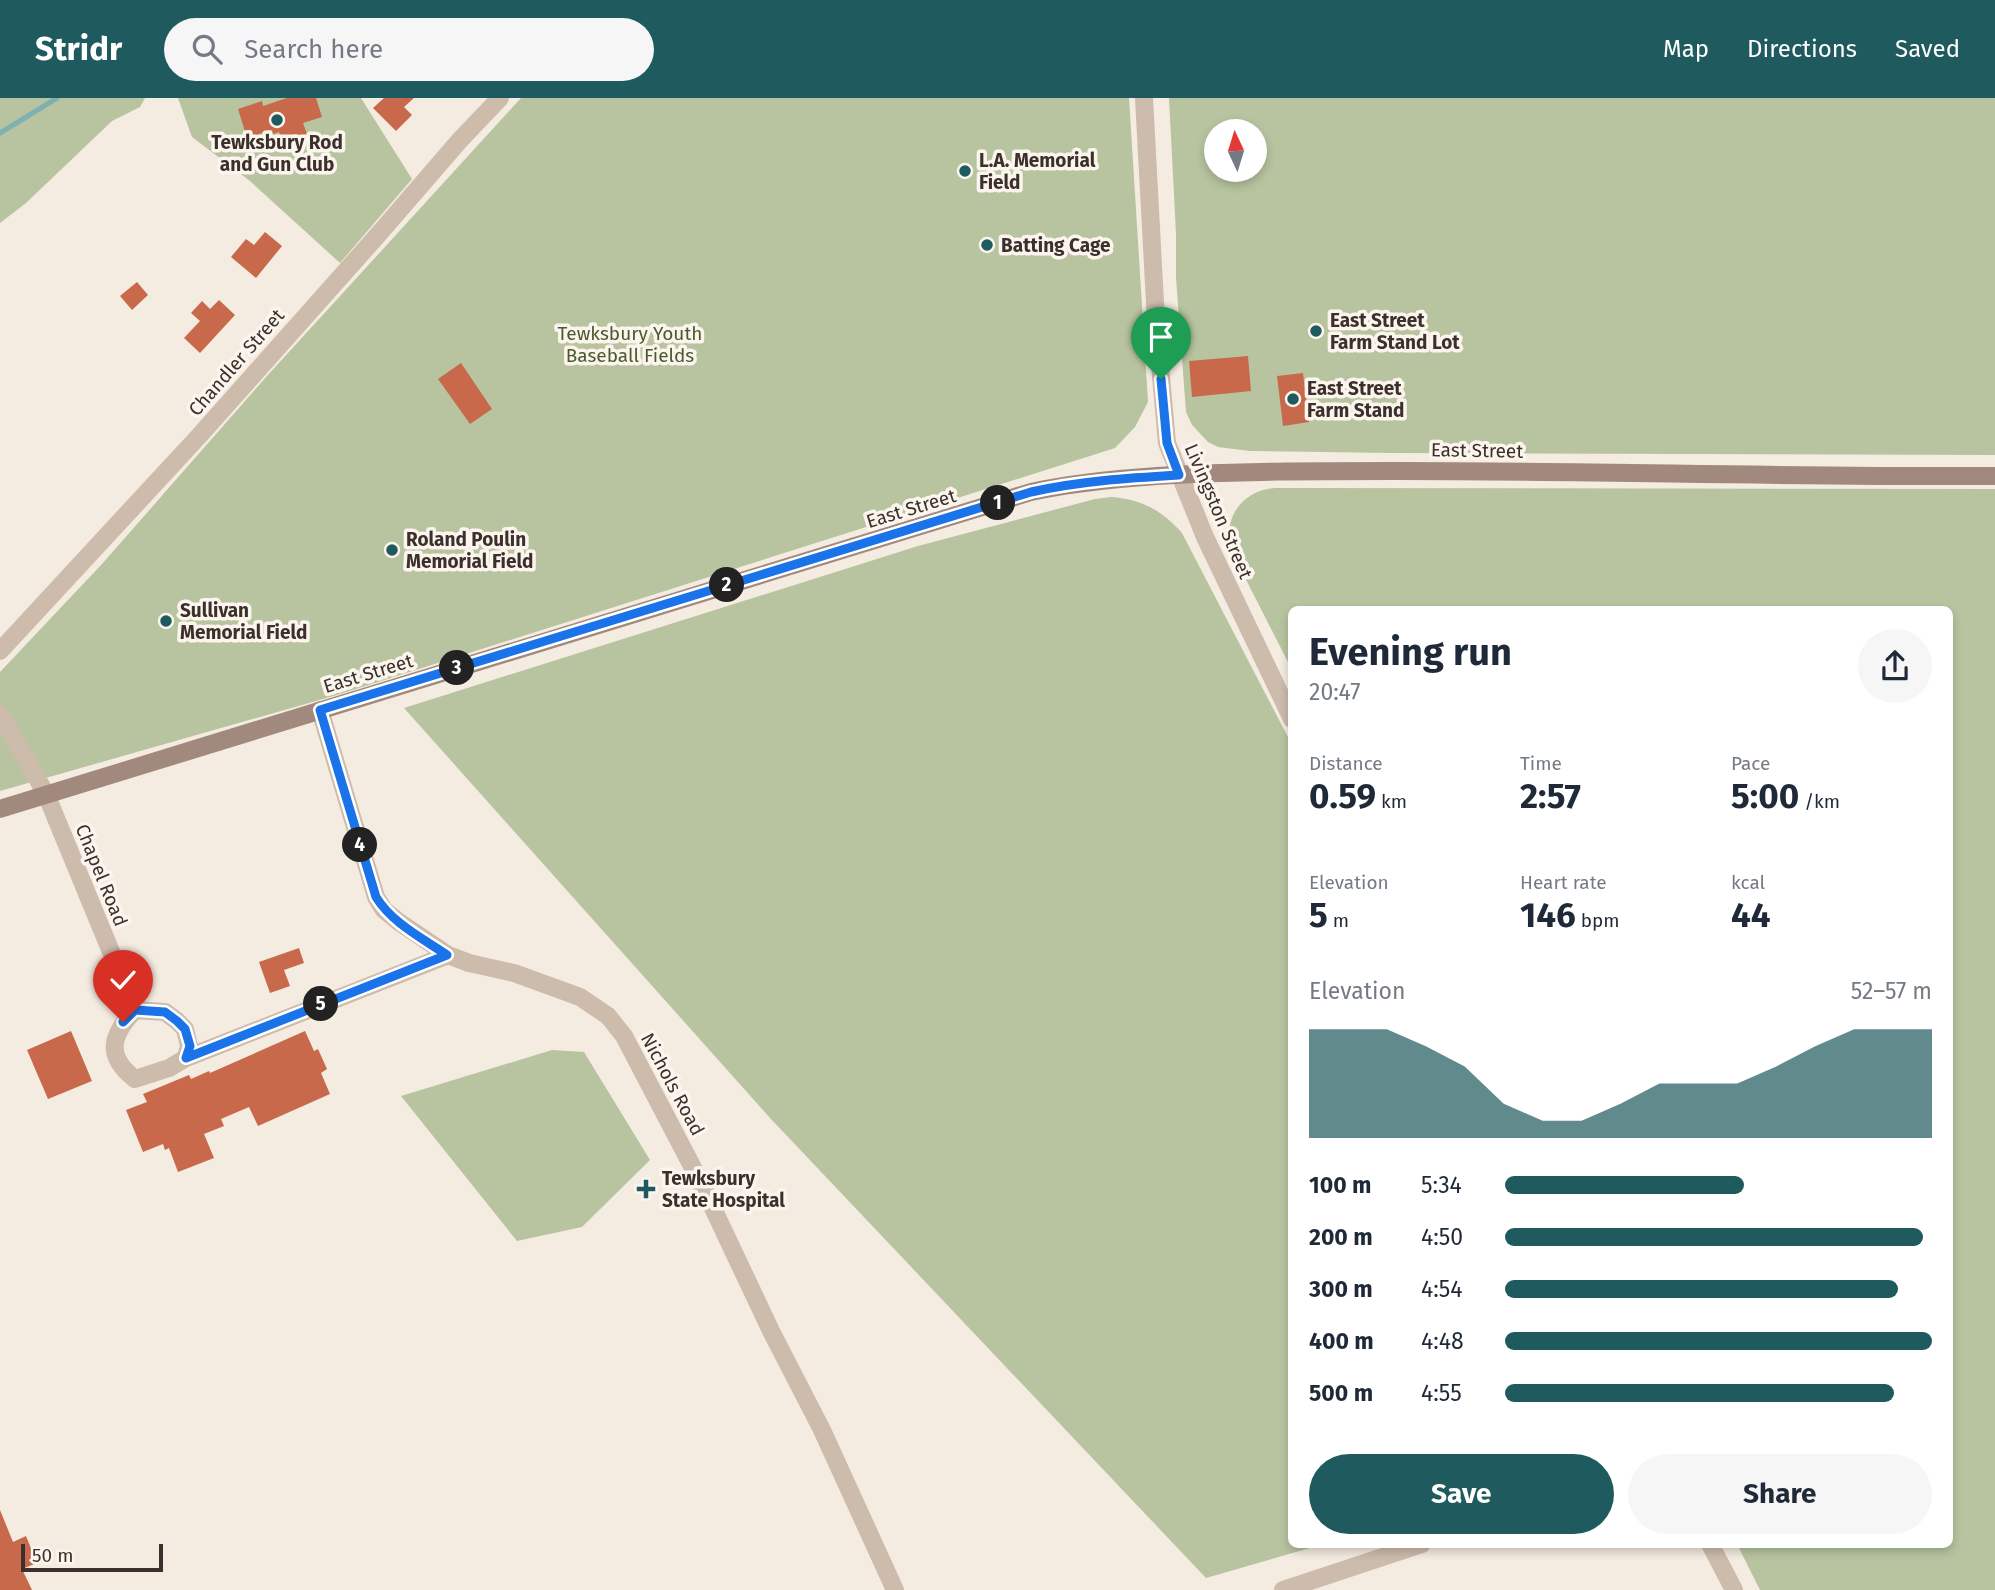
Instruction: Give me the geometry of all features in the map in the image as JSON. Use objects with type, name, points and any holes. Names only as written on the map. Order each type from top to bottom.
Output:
[{"type":"main road","name":"East Street","points":[[0,809],[1031,492],[1060,486],[1179,475],[1366,471],[1995,476]]},
{"type":"street","name":"Chandler Street","points":[[0,651],[200,436],[460,139],[500,98]]},
{"type":"street","name":"Livingston Street","points":[[1144,98],[1156,321],[1167,443],[1211,549],[1288,711]]},
{"type":"street","name":"Nichols Road","points":[[320,710],[376,897],[384,911],[447,955],[514,973],[580,997],[608,1016],[624,1036],[697,1175],[771,1331],[822,1430],[895,1590]]},
{"type":"street","name":"Chapel Road","points":[[0,714],[46,794],[135,1010]]},
{"type":"street","points":[[186,1058],[190,1046],[185,1029],[165,1012],[135,1010],[123,1022],[114,1040],[115,1055],[124,1071],[135,1079],[169,1068],[186,1058],[447,955]]},
{"type":"street","points":[[1283,1590],[1410,1548]]},
{"type":"street","points":[[1712,1548],[1734,1590]]},
{"type":"green space","points":[[0,98],[145,98],[140,107],[112,121],[26,203],[0,223]]},
{"type":"green space","points":[[178,98],[361,98],[412,179],[340,263],[250,181],[192,137]]},
{"type":"green space","name":"Tewksbury Youth Baseball Fields","points":[[521,98],[1129,98],[1148,402],[1135,427],[1115,448],[337,695],[0,791],[0,672],[102,564],[267,376]]},
{"type":"green space","points":[[1169,98],[1995,98],[1995,455],[1391,453],[1250,451],[1218,447],[1208,442],[1192,425],[1186,412],[1176,277]]},
{"type":"green space","points":[[1995,489],[1995,1590],[1760,1590],[1739,1548],[1953,1548],[1953,606],[1288,606],[1288,662],[1233,554],[1230,542],[1229,530],[1236,509],[1243,501],[1263,490]]},
{"type":"green space","name":"Tewksbury State Hospital","points":[[1111,497],[1142,503],[1167,518],[1182,533],[1288,737],[1288,1548],[1310,1548],[1206,1578],[771,1119],[404,708],[918,546]]},
{"type":"green space","points":[[552,1050],[584,1052],[650,1160],[582,1227],[517,1241],[401,1096]]},
{"type":"building","name":"Tewksbury Rod and Gun Club","points":[[287,98],[316,98],[322,117],[303,123],[307,134],[283,142],[279,132],[273,134],[272,130],[247,138],[238,109],[262,101],[263,106]]},
{"type":"building","points":[[384,98],[414,98],[404,107],[412,115],[396,131],[373,108]]},
{"type":"building","points":[[265,232],[282,246],[256,278],[231,257],[246,239],[254,245]]},
{"type":"building","points":[[137,282],[148,295],[132,310],[120,296]]},
{"type":"building","points":[[219,300],[235,315],[200,353],[184,338],[200,321],[191,313],[202,301],[210,309]]},
{"type":"building","points":[[1248,356],[1251,391],[1192,397],[1189,361]]},
{"type":"building","points":[[461,363],[492,409],[470,424],[438,379]]},
{"type":"building","name":"East Street Farm Stand","points":[[1303,373],[1309,422],[1283,426],[1277,376]]},
{"type":"building","points":[[299,948],[304,963],[284,970],[290,986],[270,993],[259,962]]},
{"type":"building","points":[[71,1031],[92,1081],[48,1099],[27,1050]]},
{"type":"building","points":[[305,1031],[314,1051],[318,1049],[327,1069],[321,1073],[330,1094],[258,1126],[249,1107],[221,1119],[224,1126],[204,1134],[214,1158],[178,1172],[169,1148],[165,1150],[163,1144],[143,1152],[126,1110],[147,1102],[143,1094],[189,1075],[191,1079],[209,1071],[210,1073]]},
{"type":"building","points":[[0,1510],[13,1542],[26,1536],[37,1563],[22,1569],[32,1590],[0,1590]]},
{"type":"waterway","points":[[0,133],[57,98]]},
{"type":"place","name":"Tewksbury Rod and Gun Club","points":[[277,120]]},
{"type":"place","name":"L.A. Memorial Field","points":[[965,171]]},
{"type":"place","name":"Batting Cage","points":[[987,245]]},
{"type":"place","name":"East Street Farm Stand Lot","points":[[1316,331]]},
{"type":"place","name":"East Street Farm Stand","points":[[1293,399]]},
{"type":"place","name":"Roland Poulin Memorial Field","points":[[392,550]]},
{"type":"place","name":"Sullivan Memorial Field","points":[[166,621]]},
{"type":"place","name":"Tewksbury State Hospital","points":[[646,1189]]},
{"type":"route","points":[[123,1022],[135,1010],[165,1012],[185,1029],[190,1046],[186,1058],[447,955],[384,911],[376,897],[320,710],[1031,492],[1115,479],[1179,475],[1167,443],[1161,379]]}]
